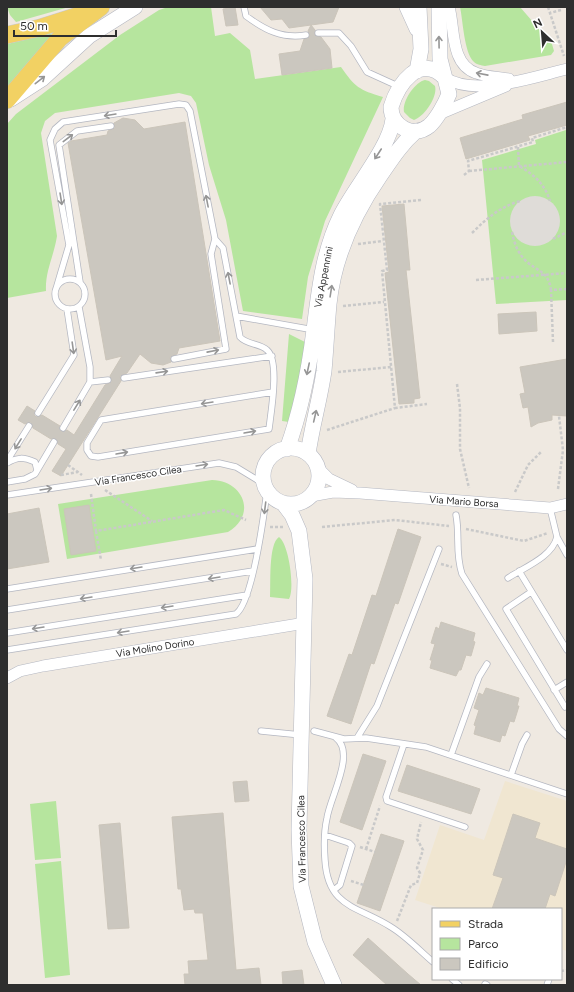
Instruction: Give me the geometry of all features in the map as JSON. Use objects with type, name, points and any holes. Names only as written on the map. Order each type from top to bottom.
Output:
[{"type":"main road","points":[[7,35],[39,28],[101,7]]},
{"type":"main road","points":[[7,101],[60,38],[101,7]]},
{"type":"street","points":[[7,101],[42,78],[89,36],[135,7]]},
{"type":"street","points":[[407,7],[420,36]]},
{"type":"street","points":[[416,71],[420,56],[419,7]]},
{"type":"street","name":"Via Appennini","points":[[308,454],[324,370],[330,297],[336,264],[342,246],[360,207],[398,149],[416,131],[429,126],[449,94],[440,54],[438,7]]},
{"type":"street","name":"Via Appennini","points":[[449,7],[456,49],[464,65],[479,74],[520,80]]},
{"type":"street","name":"Via Appennini","points":[[287,449],[295,428],[309,361],[321,274],[332,236],[351,196],[386,141],[393,119],[391,107],[408,76],[416,71],[432,69],[457,83],[478,86],[520,80],[567,69]]},
{"type":"street","name":"Via Appennini","points":[[437,115],[520,80]]},
{"type":"street","points":[[393,119],[404,129],[416,131]]},
{"type":"street","points":[[287,449],[298,449],[308,454],[318,468],[318,480],[315,491],[311,496],[295,504],[283,503],[274,499],[265,488],[263,478],[266,463],[277,452],[287,449]]},
{"type":"street","name":"Via Mario Borsa","points":[[318,468],[336,483],[360,493]]},
{"type":"street","name":"Via Mario Borsa","points":[[311,496],[333,492],[550,508],[567,504]]},
{"type":"street","name":"Via Francesco Cilea","points":[[311,496],[304,514],[301,538],[305,579],[308,733],[299,832],[301,886],[315,942],[334,985]]},
{"type":"street","name":"Via Francesco Cilea","points":[[283,503],[292,515],[301,538]]},
{"type":"street","name":"Via Molino Dorino","points":[[7,678],[20,671],[43,666],[305,623]]},
{"type":"lane","points":[[244,7],[246,16],[266,30],[294,37],[306,35]]},
{"type":"lane","points":[[318,33],[339,33],[351,46],[367,72],[401,88]]},
{"type":"lane","points":[[111,126],[77,131],[59,145],[80,282],[83,286],[85,295],[79,306],[67,309],[60,305],[56,300],[56,289],[68,245],[50,140],[55,129],[63,122],[179,104],[186,105],[190,112],[215,239],[211,254],[226,349],[174,359]]},
{"type":"lane","points":[[215,239],[223,248],[239,333],[243,340],[267,349],[272,356],[273,392],[269,428],[98,457],[91,456],[87,450],[87,443],[101,420],[273,392]]},
{"type":"lane","points":[[56,289],[63,281],[68,279],[80,282]]},
{"type":"lane","points":[[63,428],[90,382],[90,366],[79,306]]},
{"type":"lane","points":[[38,413],[74,355],[67,309]]},
{"type":"lane","points":[[236,316],[314,330]]},
{"type":"lane","points":[[124,378],[272,356]]},
{"type":"lane","points":[[90,382],[108,380]]},
{"type":"lane","points":[[7,462],[29,426]]},
{"type":"lane","points":[[7,482],[25,479],[34,474],[54,442]]},
{"type":"lane","points":[[7,462],[16,458],[24,458],[34,462],[37,470]]},
{"type":"lane","name":"Via Francesco Cilea","points":[[7,495],[219,463],[236,467],[265,488]]},
{"type":"lane","points":[[7,650],[231,615],[239,611],[247,595],[253,571],[262,525],[265,488]]},
{"type":"lane","points":[[550,508],[557,537],[567,555]]},
{"type":"lane","points":[[456,515],[458,528],[457,551],[460,568],[559,729],[567,736]]},
{"type":"lane","points":[[508,578],[549,552],[557,537]]},
{"type":"lane","points":[[7,589],[257,549]]},
{"type":"lane","points":[[357,738],[377,706],[439,549]]},
{"type":"lane","points":[[7,610],[253,571]]},
{"type":"lane","points":[[519,571],[567,650]]},
{"type":"lane","points":[[531,592],[506,609],[565,707]]},
{"type":"lane","points":[[7,633],[247,595]]},
{"type":"lane","points":[[451,755],[479,677],[487,664]]},
{"type":"lane","points":[[554,690],[567,682]]},
{"type":"lane","points":[[262,731],[308,733],[336,738],[357,738],[426,747],[567,794]]},
{"type":"lane","points":[[510,775],[527,735]]},
{"type":"lane","points":[[336,738],[344,748],[344,761],[329,807],[325,835],[326,871],[334,890],[346,904],[394,929],[432,961]]},
{"type":"lane","points":[[404,744],[386,797],[389,802],[465,827]]},
{"type":"lane","points":[[325,835],[351,844],[352,848],[339,887],[334,890]]},
{"type":"path","points":[[548,7],[564,56]]},
{"type":"path","points":[[550,13],[561,10]]},
{"type":"path","points":[[469,171],[468,161],[533,142],[532,138],[567,127]]},
{"type":"path","points":[[518,147],[520,166],[541,183],[547,192],[550,201]]},
{"type":"path","points":[[464,175],[469,171],[567,162]]},
{"type":"path","points":[[395,408],[384,302],[382,271],[387,270],[380,204],[421,200]]},
{"type":"path","points":[[472,233],[492,214],[520,201]]},
{"type":"path","points":[[512,232],[517,248],[525,260],[545,275],[550,283],[553,342]]},
{"type":"path","points":[[553,239],[567,232]]},
{"type":"path","points":[[355,244],[384,240]]},
{"type":"path","points":[[476,280],[567,273]]},
{"type":"path","points":[[551,290],[567,289]]},
{"type":"path","points":[[336,307],[384,302]]},
{"type":"path","points":[[331,373],[391,367]]},
{"type":"path","points":[[457,384],[460,408],[460,448],[469,488]]},
{"type":"path","points":[[327,430],[395,408],[426,404]]},
{"type":"path","points":[[558,490],[564,450],[559,416]]},
{"type":"path","points":[[515,492],[528,466],[541,452]]},
{"type":"path","points":[[61,475],[78,472],[68,465]]},
{"type":"path","points":[[102,488],[152,521]]},
{"type":"path","points":[[91,494],[101,560]]},
{"type":"path","points":[[96,531],[224,510],[246,520]]},
{"type":"path","points":[[322,527],[396,520],[452,526]]},
{"type":"path","points":[[269,527],[288,527]]},
{"type":"path","points":[[462,528],[524,541],[549,533]]},
{"type":"path","points":[[434,562],[454,568],[460,568]]},
{"type":"path","points":[[366,849],[382,802],[386,797]]},
{"type":"path","points":[[394,929],[411,884],[417,883],[420,873],[417,868],[423,850],[417,839],[424,814]]},
{"type":"path","points":[[351,844],[375,852]]},
{"type":"path","points":[[342,878],[364,885]]},
{"type":"shaded area","points":[[535,196],[544,198],[553,203],[558,212],[560,221],[558,230],[553,239],[544,244],[535,246],[526,244],[517,239],[512,230],[510,221],[512,212],[517,203],[526,198]]},
{"type":"shaded area","points":[[505,781],[567,801],[567,951],[562,949],[562,908],[440,908],[415,900],[440,825],[484,840]]},
{"type":"green space","points":[[7,7],[69,7],[16,22],[10,15]]},
{"type":"green space","points":[[168,7],[211,7],[215,36],[230,33],[250,50],[255,79],[341,67],[358,87],[383,97],[325,221],[308,277],[302,319],[243,311],[226,220],[209,165],[196,103],[191,96],[179,93],[55,113],[45,121],[41,133],[57,236],[48,270],[46,291],[7,298],[7,124],[16,114],[120,35],[159,10]]},
{"type":"green space","points":[[460,7],[520,7],[552,44],[554,51],[551,55],[485,66],[476,64],[471,58],[466,44]]},
{"type":"green space","points":[[54,33],[7,89],[7,44]]},
{"type":"green space","points":[[421,81],[429,81],[435,86],[434,96],[426,111],[414,120],[404,112],[405,103],[413,88]]},
{"type":"green space","points":[[566,130],[567,300],[496,304],[482,160],[536,144],[535,140]]},
{"type":"green space","points":[[289,334],[307,343],[289,422],[282,421]]},
{"type":"green space","points":[[212,480],[223,482],[232,486],[239,492],[243,500],[244,508],[242,517],[237,525],[228,532],[67,559],[58,504]]},
{"type":"green space","points":[[279,537],[283,541],[286,548],[290,567],[291,594],[289,599],[270,597],[273,548],[275,541]]},
{"type":"green space","points":[[56,801],[61,858],[35,860],[30,804]]},
{"type":"green space","points":[[61,861],[70,975],[45,978],[35,864]]},
{"type":"building","points":[[235,7],[238,25],[226,26],[223,9]]},
{"type":"building","points":[[260,7],[339,7],[333,22],[289,28],[282,19],[271,20]]},
{"type":"building","points":[[311,25],[315,30],[315,35],[321,37],[330,49],[332,68],[282,75],[279,54],[300,51],[304,39],[310,36],[308,31]]},
{"type":"building","points":[[567,102],[567,125],[528,136],[530,140],[466,159],[460,138],[523,119],[522,115]]},
{"type":"building","points":[[123,118],[135,120],[144,129],[185,122],[220,341],[179,348],[177,354],[170,357],[171,362],[163,365],[151,363],[140,354],[127,373],[120,376],[121,381],[61,476],[52,471],[66,449],[58,444],[56,439],[51,439],[33,428],[31,422],[25,424],[18,420],[27,406],[35,411],[34,415],[36,417],[42,415],[60,426],[61,431],[67,430],[74,435],[105,385],[112,382],[110,376],[122,356],[106,360],[68,143],[71,141],[107,135],[108,131],[115,128],[114,123]]},
{"type":"building","points":[[404,204],[410,270],[406,270],[420,398],[414,399],[414,403],[399,404],[385,273],[389,272],[382,206]]},
{"type":"building","points":[[536,312],[537,331],[499,334],[498,314]]},
{"type":"building","points":[[567,359],[567,416],[552,415],[552,420],[538,423],[531,427],[528,407],[523,408],[520,394],[525,393],[520,367]]},
{"type":"building","points":[[89,505],[96,551],[71,555],[64,509]]},
{"type":"building","points":[[39,508],[49,562],[7,569],[7,514]]},
{"type":"building","points":[[398,529],[421,537],[398,604],[395,603],[374,664],[371,663],[351,724],[327,716],[349,654],[352,655],[372,595],[376,596]]},
{"type":"building","points":[[441,622],[475,633],[473,641],[475,642],[471,656],[466,655],[461,670],[459,670],[456,676],[430,668],[432,660],[430,660],[435,644],[431,643],[436,627],[439,629]]},
{"type":"building","points":[[486,688],[519,698],[517,706],[519,706],[514,722],[510,721],[505,736],[502,735],[500,742],[474,734],[476,726],[474,725],[479,710],[474,708],[479,693],[483,695]]},
{"type":"building","points":[[363,754],[386,761],[362,830],[340,822]]},
{"type":"building","points":[[407,765],[480,789],[471,814],[398,791]]},
{"type":"building","points":[[247,781],[249,801],[235,802],[233,782]]},
{"type":"building","points":[[223,813],[236,970],[259,968],[261,985],[185,985],[184,974],[189,974],[188,961],[208,960],[203,913],[195,913],[194,909],[184,910],[181,889],[178,889],[172,817]]},
{"type":"building","points":[[513,814],[540,823],[535,838],[567,849],[567,859],[555,896],[550,894],[545,908],[492,908],[503,878],[493,875]]},
{"type":"building","points":[[120,823],[129,928],[108,929],[99,825]]},
{"type":"building","points":[[381,834],[404,841],[380,911],[357,903]]},
{"type":"building","points":[[368,938],[421,985],[387,985],[353,955]]},
{"type":"building","points":[[302,970],[304,985],[283,985],[282,972]]}]
